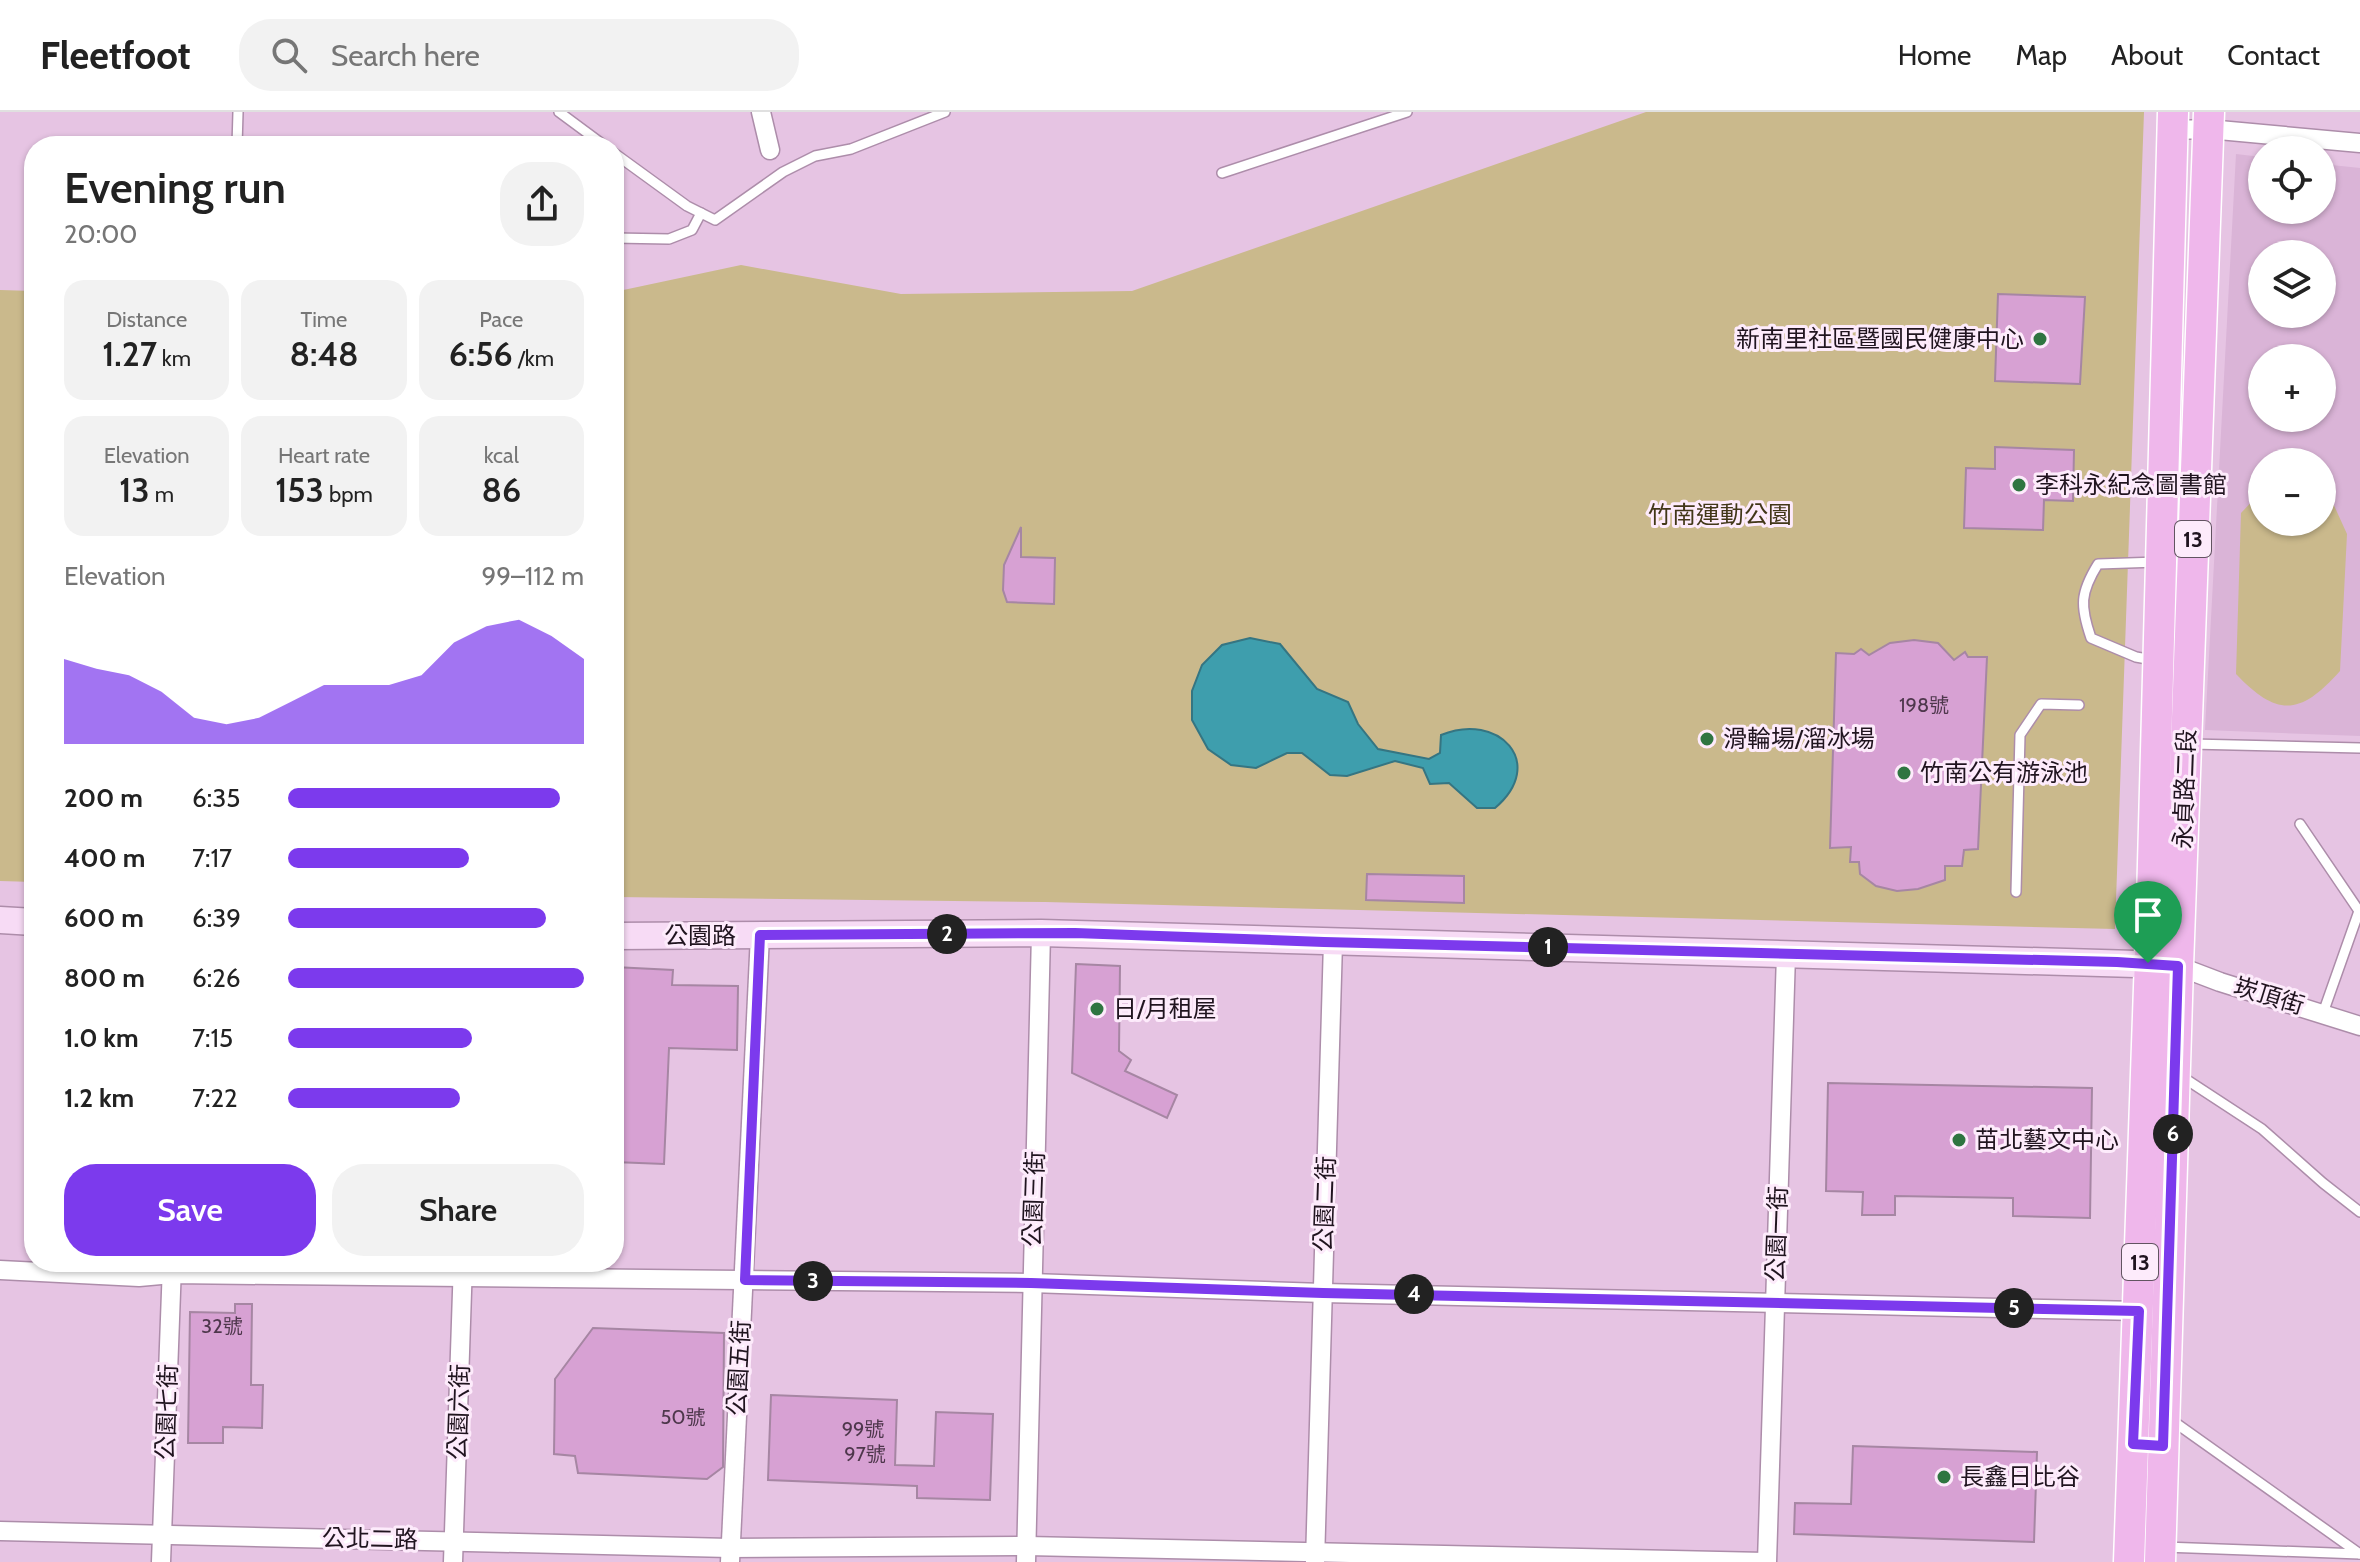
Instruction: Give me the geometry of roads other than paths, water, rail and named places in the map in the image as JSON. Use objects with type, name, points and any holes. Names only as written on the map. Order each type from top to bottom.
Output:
[{"type":"main road","name":"永貞路二段","points":[[2129,1562],[2139,1311],[2163,964],[2186,744],[2208,120]]},
{"type":"main road","name":"永貞路二段","points":[[2160,1554],[2175,1072],[2163,964],[2152,901],[2173,121]]},
{"type":"main road","points":[[2133,1444],[2163,1446]]},
{"type":"street","points":[[761,112],[770,150]]},
{"type":"street","points":[[2173,121],[2208,120],[2360,143]]},
{"type":"street","points":[[0,920],[24,921]]},
{"type":"street","name":"公園路","points":[[624,936],[1041,933],[2163,964]]},
{"type":"street","name":"公園三街","points":[[1026,1554],[1041,933]]},
{"type":"street","name":"公園五街","points":[[730,1555],[760,935]]},
{"type":"street","name":"公園二街","points":[[1315,1557],[1333,942]]},
{"type":"street","name":"公園一街","points":[[1766,1562],[1786,954]]},
{"type":"street","name":"崁頂街","points":[[2163,964],[2360,1026]]},
{"type":"street","points":[[0,1270],[24,1271]]},
{"type":"street","points":[[40,1272],[139,1277],[157,1272]]},
{"type":"street","name":"公園七街","points":[[161,1562],[172,1272]]},
{"type":"street","name":"公園六街","points":[[453,1562],[463,1272]]},
{"type":"street","points":[[519,1272],[745,1280],[1031,1283],[1323,1293],[2139,1311]]},
{"type":"street","name":"公北二路","points":[[0,1531],[454,1541],[730,1555],[1026,1554],[1766,1562]]},
{"type":"lane","points":[[237,136],[238,112]]},
{"type":"lane","points":[[559,112],[591,136]]},
{"type":"lane","points":[[624,160],[687,206],[715,220],[783,172],[815,156],[851,149],[945,112]]},
{"type":"lane","points":[[1222,173],[1407,112]]},
{"type":"lane","points":[[624,238],[669,239],[692,230],[701,213]]},
{"type":"lane","points":[[2157,661],[2136,657],[2091,638],[2083,615],[2085,584],[2098,564],[2162,562]]},
{"type":"lane","points":[[2016,892],[2020,735],[2041,704],[2079,705]]},
{"type":"lane","points":[[2186,744],[2360,748]]},
{"type":"lane","points":[[2300,824],[2359,911],[2323,1013]]},
{"type":"lane","points":[[2175,1072],[2262,1129],[2360,1212]]},
{"type":"lane","points":[[2164,1415],[2360,1554]]},
{"type":"lane","points":[[2160,1554],[2290,1557],[2360,1554]]},
{"type":"water","points":[[1250,638],[1280,644],[1317,689],[1348,702],[1358,724],[1378,749],[1429,759],[1440,753],[1441,735],[1462,729],[1481,730],[1497,736],[1509,746],[1516,759],[1517,774],[1510,791],[1495,808],[1477,808],[1449,783],[1430,784],[1423,768],[1395,761],[1347,776],[1330,775],[1302,753],[1287,753],[1256,768],[1231,765],[1208,749],[1192,720],[1192,691],[1202,665],[1222,645]]},
{"type":"place","name":"新南里社區暨國民健康中心","points":[[2040,339]]},
{"type":"place","name":"李科永紀念圖書館","points":[[2019,485]]},
{"type":"place","name":"滑輪場/溜冰場","points":[[1707,739]]},
{"type":"place","name":"竹南公有游泳池","points":[[1904,773]]},
{"type":"place","name":"日/月租屋","points":[[1097,1009]]},
{"type":"place","name":"苗北藝文中心","points":[[1959,1140]]},
{"type":"place","name":"長鑫日比谷","points":[[1944,1477]]},
{"type":"park label","name":"竹南運動公園","points":[[1720,515]]}]
